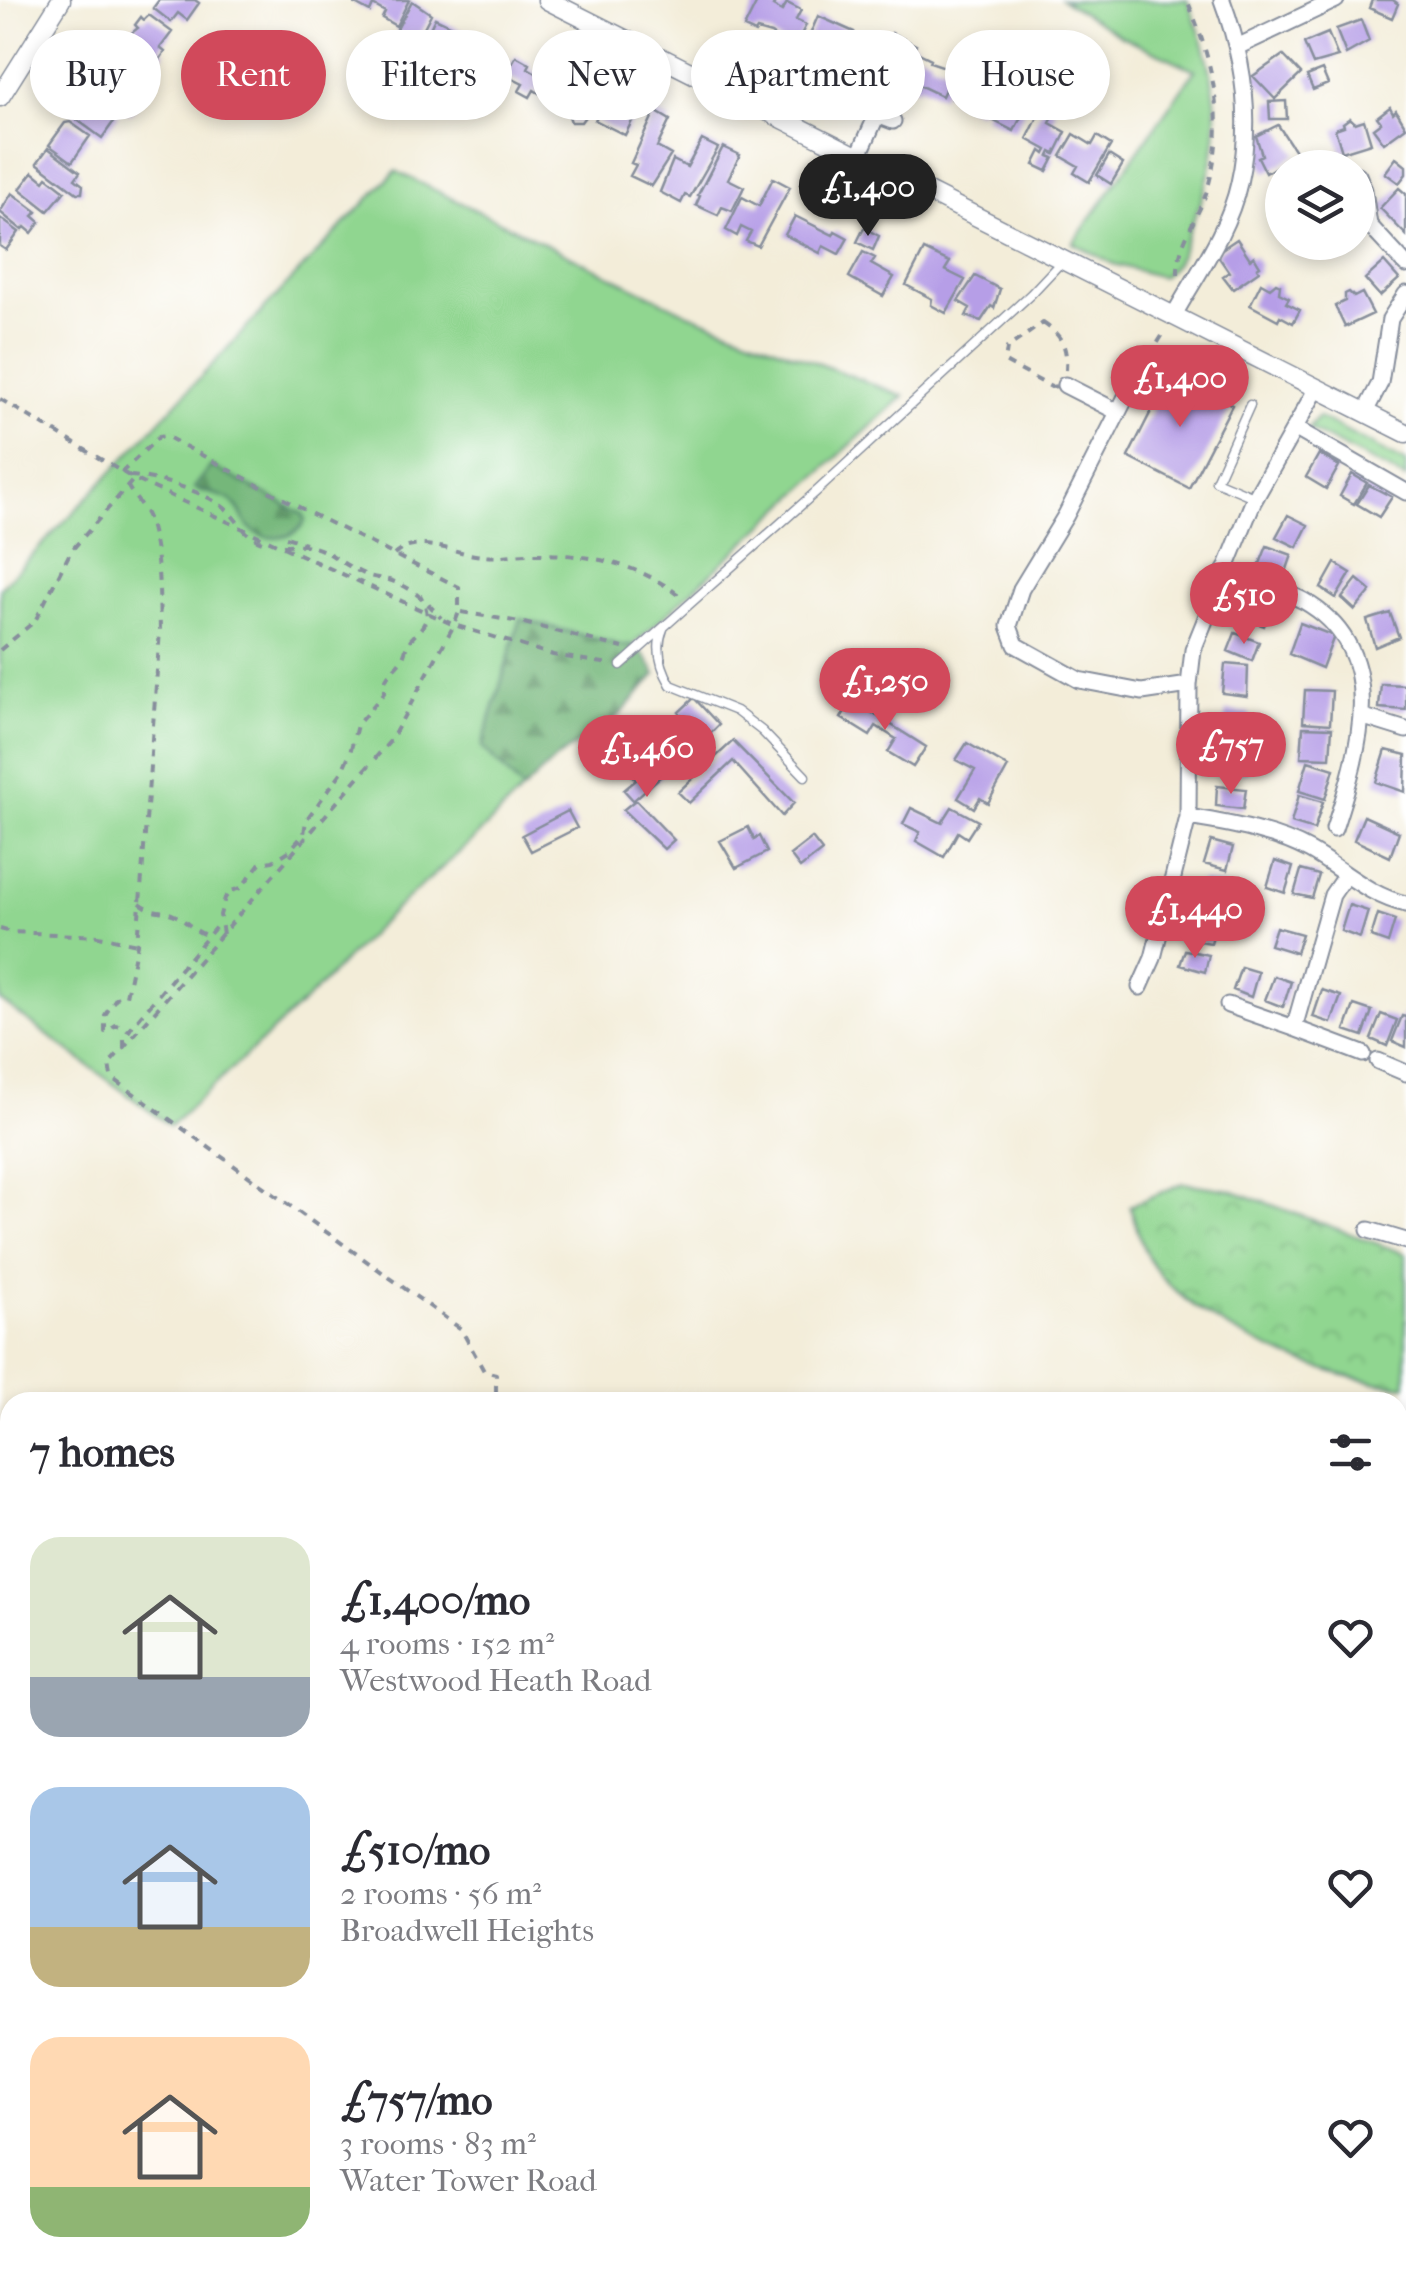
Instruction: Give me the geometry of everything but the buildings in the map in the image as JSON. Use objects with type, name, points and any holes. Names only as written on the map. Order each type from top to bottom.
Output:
[{"type":"street","points":[[0,97],[60,0]]},
{"type":"street","points":[[547,0],[1063,260],[1171,321],[1406,433]]},
{"type":"street","points":[[1171,321],[1219,234],[1239,184],[1248,115],[1238,47],[1222,0]]},
{"type":"street","points":[[1238,47],[1336,0]]},
{"type":"street","points":[[858,158],[884,120]]},
{"type":"street","points":[[1375,232],[1406,265]]},
{"type":"street","points":[[1365,412],[1380,383],[1390,319],[1406,294]]},
{"type":"street","points":[[1134,382],[1066,515],[1021,589],[1009,626],[1016,645],[1079,680],[1142,692],[1189,685]]},
{"type":"street","points":[[1066,385],[1118,412]]},
{"type":"street","points":[[1140,987],[1154,958],[1188,817],[1193,650],[1256,498],[1318,388]]},
{"type":"street","points":[[1296,430],[1406,492]]},
{"type":"street","points":[[1225,570],[1304,602],[1342,632],[1356,662],[1361,716],[1358,756],[1334,829]]},
{"type":"street","points":[[1361,716],[1406,730]]},
{"type":"street","points":[[1188,817],[1268,834],[1310,851],[1393,902],[1406,904]]},
{"type":"street","points":[[1294,1028],[1332,895],[1345,876]]},
{"type":"street","points":[[1228,1005],[1406,1073]]},
{"type":"street","points":[[1369,1230],[1406,1241]]},
{"type":"lane","points":[[621,665],[818,490],[1063,260]]},
{"type":"lane","points":[[1250,405],[1216,481],[1256,498]]},
{"type":"lane","points":[[668,621],[658,642],[659,656],[671,685],[736,710],[805,776]]},
{"type":"path","points":[[1186,0],[1215,80],[1216,135],[1208,188],[1178,264],[1178,277],[1189,289]]},
{"type":"path","points":[[1134,382],[1171,321]]},
{"type":"path","points":[[1043,322],[1058,333],[1065,346],[1066,385],[1051,388],[1005,362],[1007,348],[1043,322]]},
{"type":"path","points":[[0,399],[123,474],[206,497],[228,512],[240,528]]},
{"type":"path","points":[[123,474],[159,437],[166,436],[459,586],[460,612],[391,740],[109,1064],[111,1077],[461,1329],[484,1371],[496,1374],[496,1392]]},
{"type":"path","points":[[0,650],[35,621],[71,551],[136,478]]},
{"type":"path","points":[[136,478],[445,622],[553,655],[621,665]]},
{"type":"path","points":[[127,485],[147,514],[158,584],[160,630],[137,944],[126,996],[116,998],[106,1015],[106,1032],[116,1024],[129,1031]]},
{"type":"path","points":[[286,537],[334,554],[356,571],[394,582],[420,596],[445,622]]},
{"type":"path","points":[[276,544],[307,544]]},
{"type":"path","points":[[394,556],[405,546],[443,546],[482,556],[532,554],[616,564],[635,568],[663,582],[688,603]]},
{"type":"path","points":[[223,934],[222,907],[231,891],[241,888],[260,864],[289,851],[304,834],[306,820],[341,773],[356,726],[384,693],[383,682],[389,670],[427,622],[429,614],[420,596]]},
{"type":"path","points":[[460,612],[520,622],[636,651]]},
{"type":"path","points":[[140,903],[153,912],[172,914],[200,934],[210,936]]},
{"type":"path","points":[[124,1047],[129,1031],[220,921]]},
{"type":"path","points":[[0,929],[99,936],[137,944]]},
{"type":"green space","points":[[1062,0],[1187,0],[1199,30],[1208,58],[1216,112],[1211,167],[1180,254],[1174,266],[1161,277],[1113,264],[1073,243],[1195,70],[1121,36]]},
{"type":"green space","points":[[396,171],[689,314],[904,396],[633,645],[520,620],[482,747],[523,790],[170,1126],[0,1000],[0,588]]},
{"type":"green space","points":[[1318,417],[1406,463],[1406,479],[1308,429]]},
{"type":"green space","points":[[211,466],[303,514],[305,521],[287,536],[271,538],[256,532],[231,501],[194,488]]},
{"type":"green space","points":[[520,619],[633,647],[646,657],[656,674],[620,715],[557,758],[523,790],[482,747]]},
{"type":"green space","points":[[1183,1183],[1231,1190],[1406,1254],[1406,1386],[1339,1374],[1264,1346],[1195,1307],[1168,1283],[1148,1258],[1130,1206]]}]
